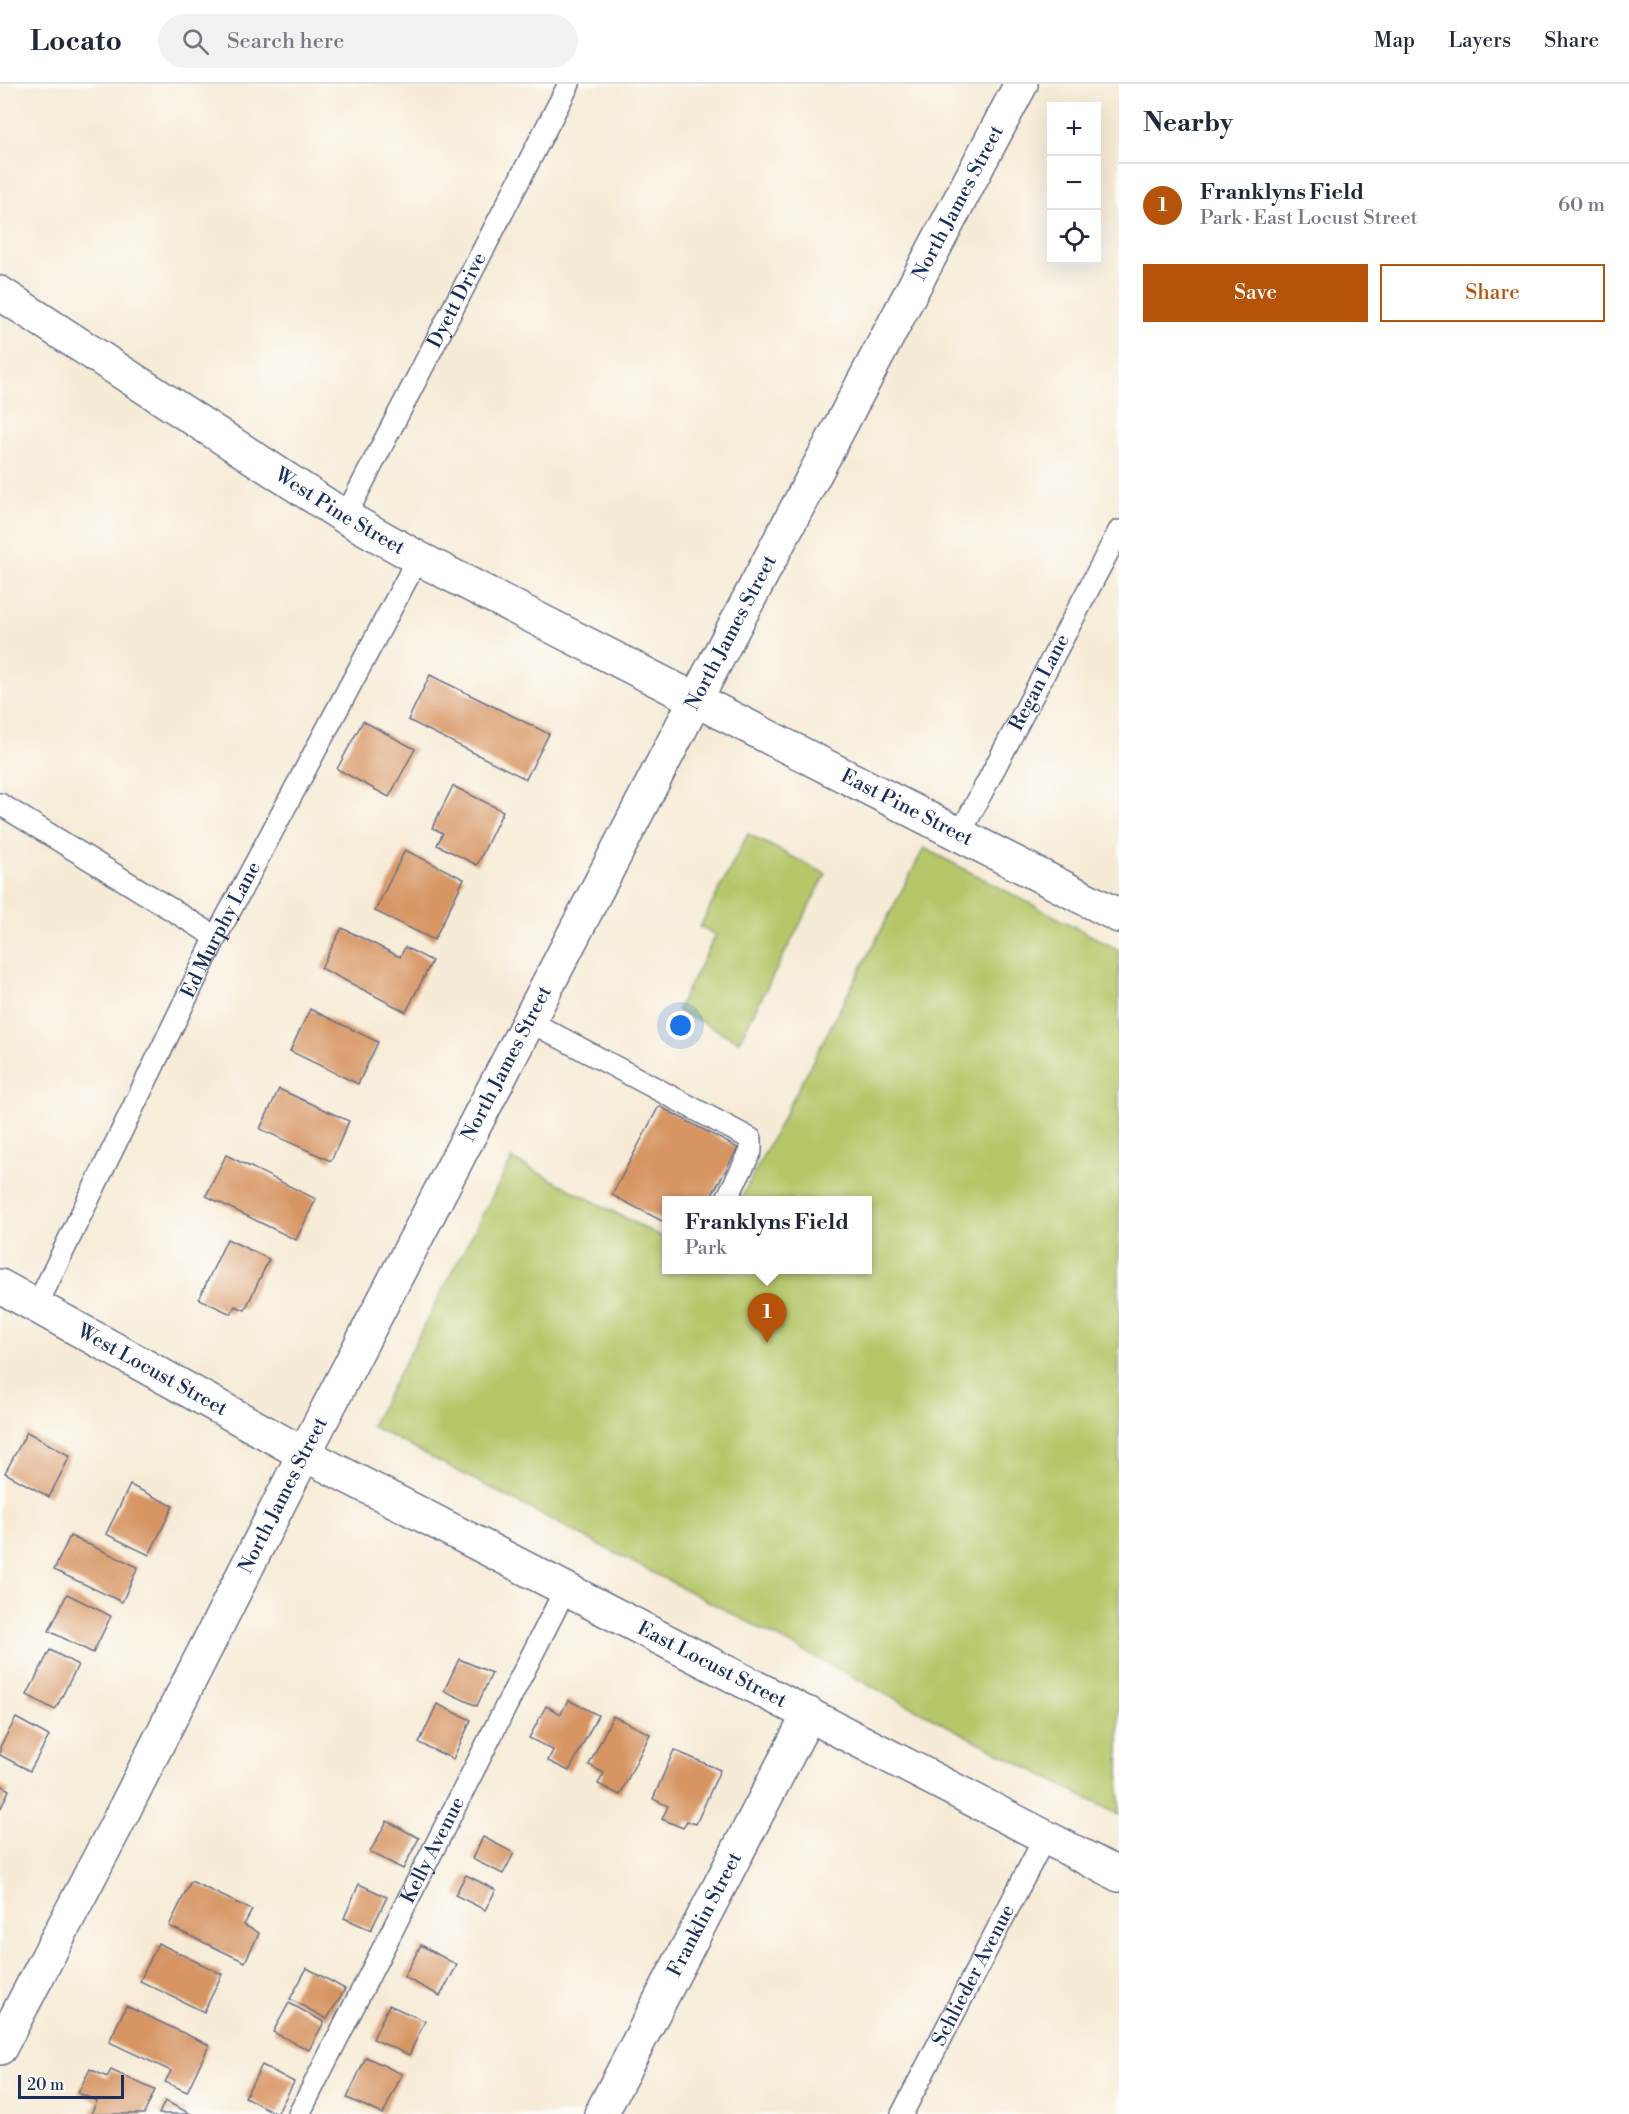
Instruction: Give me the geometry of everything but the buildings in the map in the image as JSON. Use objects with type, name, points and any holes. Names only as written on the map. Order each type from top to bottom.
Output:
[{"type":"street","name":"North James Street","points":[[0,2048],[115,1828],[304,1454],[696,699],[1021,84]]},
{"type":"street","name":"West Pine Street","points":[[0,293],[345,517],[418,558],[696,699]]},
{"type":"street","name":"East Pine Street","points":[[696,699],[1119,916]]},
{"type":"street","name":"West Locust Street","points":[[0,1286],[304,1454]]},
{"type":"street","name":"East Locust Street","points":[[304,1454],[1046,1835],[1119,1875]]},
{"type":"street","name":"Franklin Street","points":[[601,2114],[809,1714]]},
{"type":"lane","name":"Dyett Drive","points":[[345,517],[569,84]]},
{"type":"lane","name":"Regan Lane","points":[[960,834],[1119,531]]},
{"type":"lane","name":"Ed Murphy Lane","points":[[36,1307],[216,937],[418,558]]},
{"type":"lane","points":[[0,804],[216,937]]},
{"type":"lane","points":[[529,1021],[751,1139],[751,1150],[728,1196]]},
{"type":"lane","name":"Kelly Avenue","points":[[298,2114],[566,1588]]},
{"type":"lane","name":"Schlieder Avenue","points":[[902,2114],[1046,1835]]},
{"type":"green space","points":[[748,834],[826,874],[739,1041],[677,1010],[716,935],[700,927]]},
{"type":"green space","points":[[924,848],[1119,950],[1119,1815],[371,1426],[512,1159],[662,1237],[662,1274],[872,1274],[872,1196],[742,1196]]},
{"type":"place","name":"Franklyns Field","points":[[767,1343]]}]
